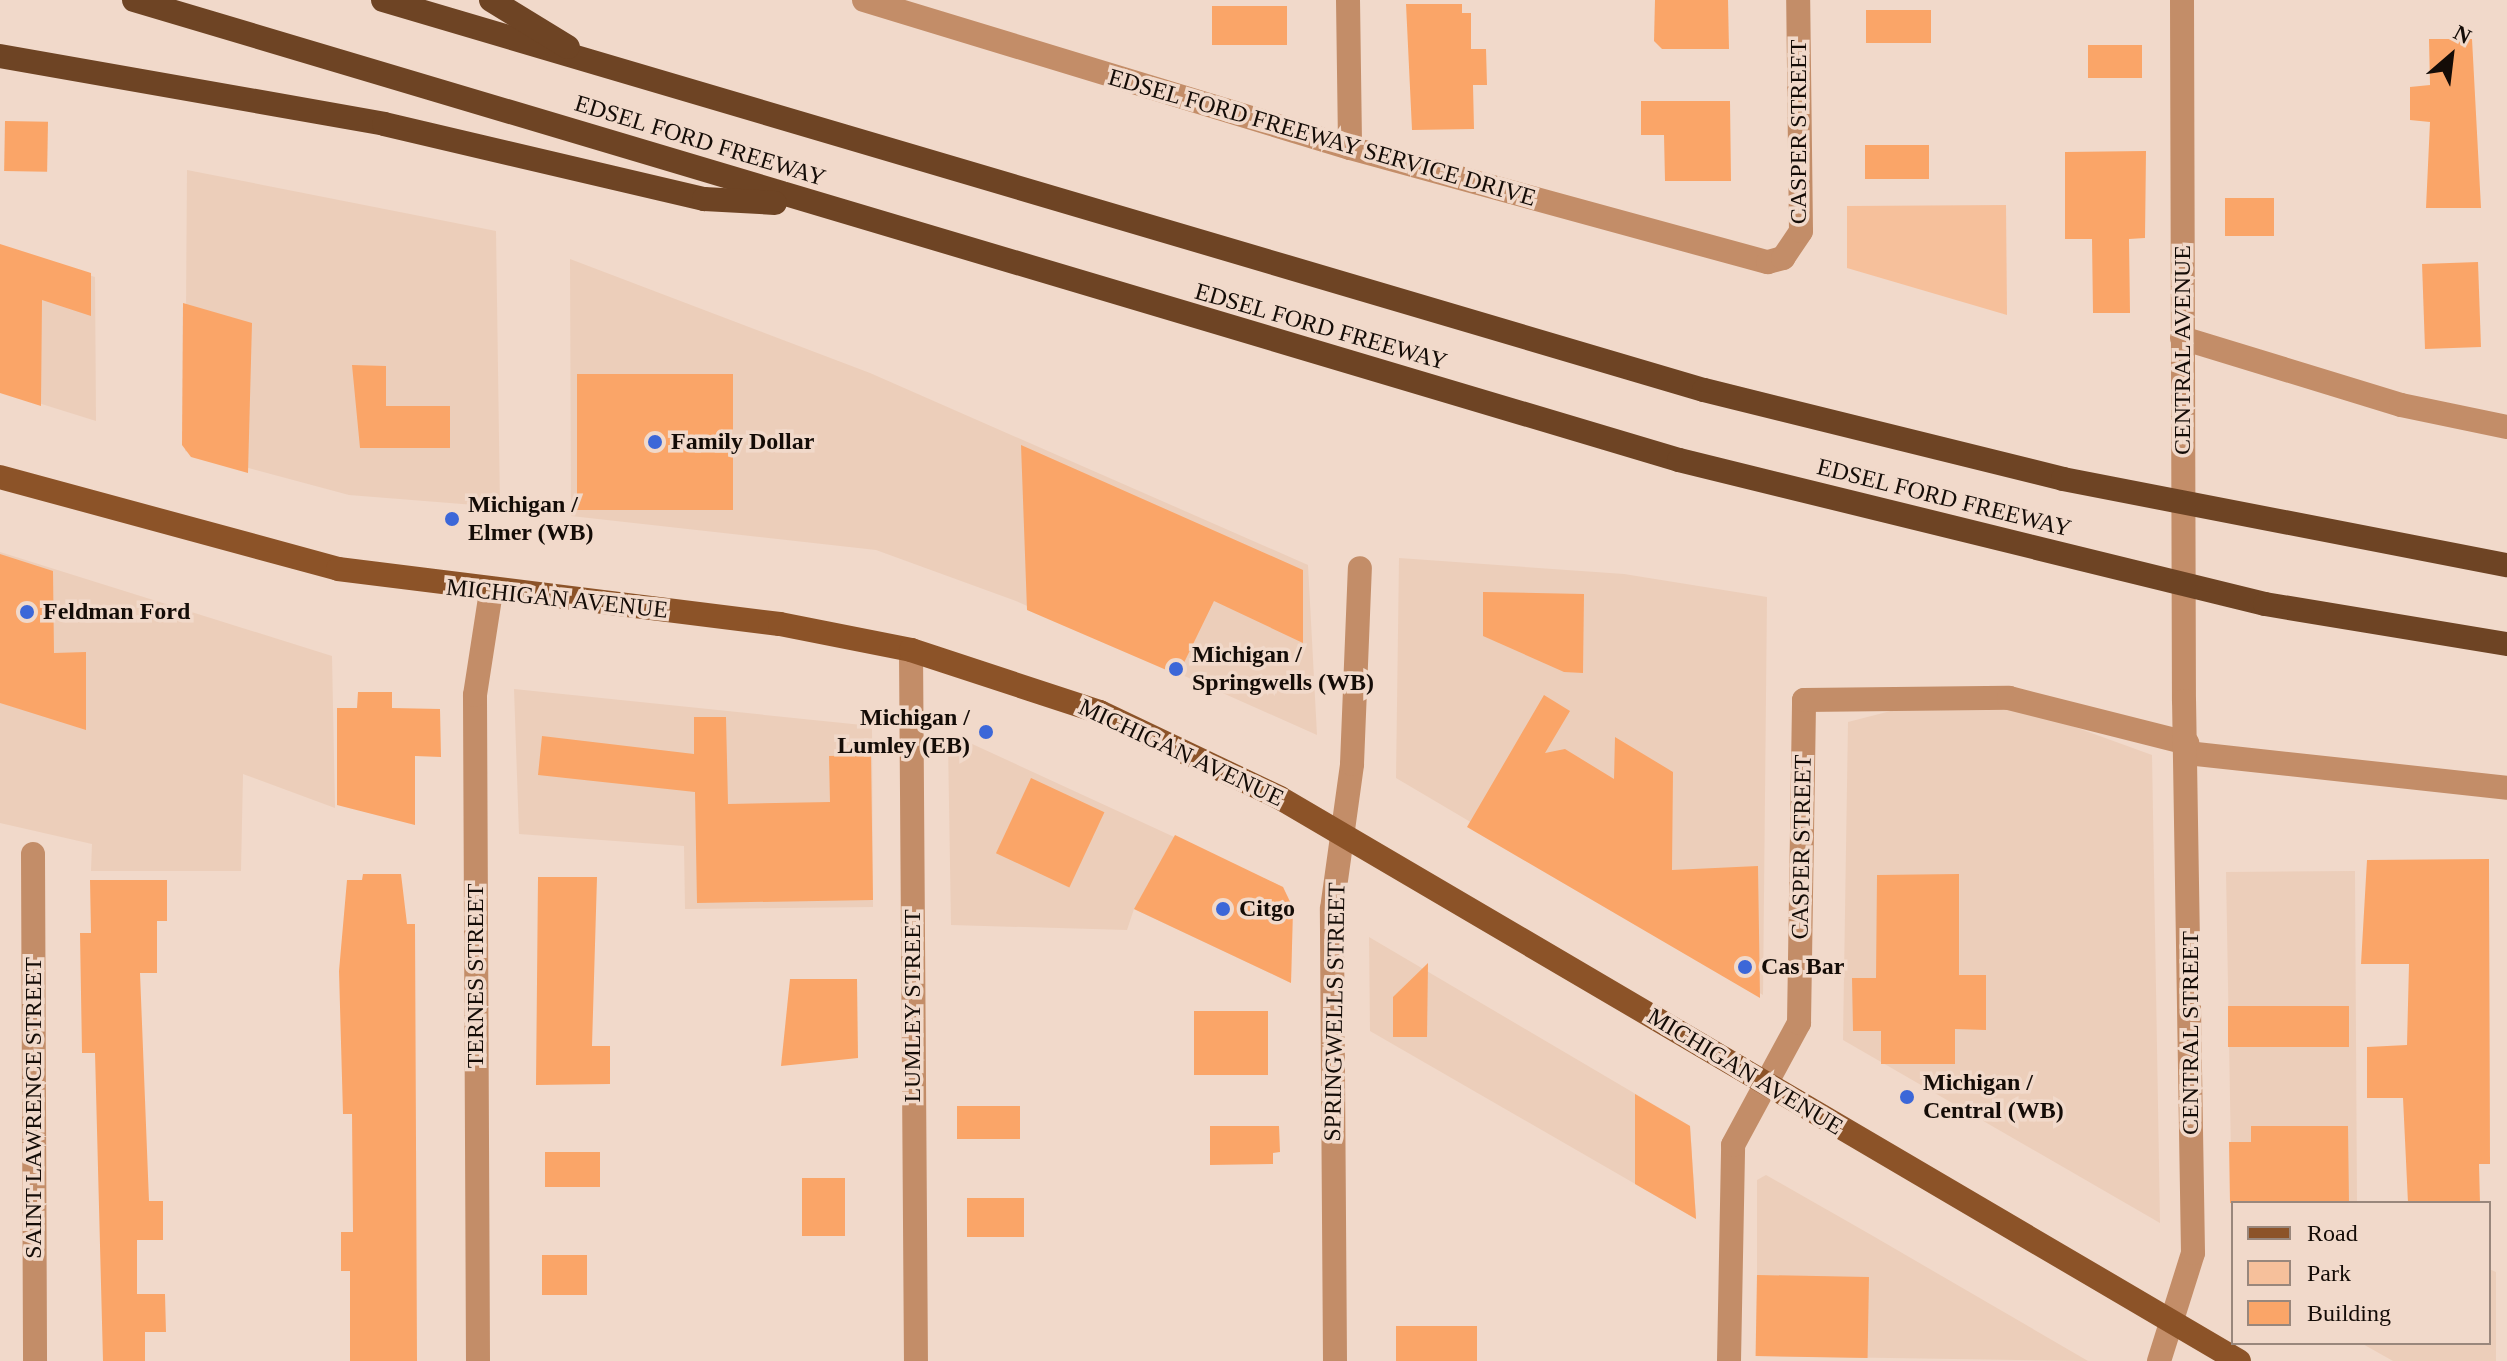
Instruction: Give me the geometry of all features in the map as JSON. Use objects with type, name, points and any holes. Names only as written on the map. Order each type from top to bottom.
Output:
[{"type":"highway","name":"EDSEL FORD FREEWAY","points":[[134,0],[812,205],[1828,500],[2265,604],[2507,644]]},
{"type":"highway","name":"EDSEL FORD FREEWAY","points":[[383,0],[1839,426],[2314,532],[2507,565]]},
{"type":"highway","points":[[491,0],[597,65]]},
{"type":"highway","points":[[0,56],[384,124],[704,199],[812,205]]},
{"type":"main road","name":"MICHIGAN AVENUE","points":[[0,477],[338,569],[491,592],[780,624],[911,650],[1001,675],[1141,729],[1342,834],[2171,1324],[2239,1361]]},
{"type":"street","name":"EDSEL FORD FREEWAY SERVICE DRIVE","points":[[864,0],[926,9],[1350,148],[1751,260],[1783,258]]},
{"type":"street","points":[[1348,0],[1350,148]]},
{"type":"street","name":"CASPER STREET","points":[[1783,258],[1801,231],[1798,0]]},
{"type":"street","name":"CENTRAL AVENUE","points":[[2182,0],[2184,701]]},
{"type":"street","points":[[2182,338],[2401,405],[2507,427]]},
{"type":"street","name":"SPRINGWELLS STREET","points":[[1335,1361],[1332,909],[1342,834],[1360,568]]},
{"type":"street","name":"TERNES STREET","points":[[478,1361],[475,695],[491,592]]},
{"type":"street","name":"LUMLEY STREET","points":[[911,650],[916,1361]]},
{"type":"street","name":"CASPER STREET","points":[[1729,1361],[1733,1145],[1799,1023],[1804,700],[2009,698],[2187,748]]},
{"type":"street","name":"CENTRAL STREET","points":[[2159,1361],[2193,1253],[2184,701]]},
{"type":"street","points":[[2187,748],[2507,788]]},
{"type":"street","name":"SAINT LAWRENCE STREET","points":[[33,854],[35,1361]]},
{"type":"shaded area","points":[[187,170],[496,231],[500,507],[349,495],[185,451]]},
{"type":"shaded area","points":[[0,247],[95,277],[96,421],[0,391]]},
{"type":"shaded area","points":[[570,259],[870,373],[1308,565],[1317,735],[1016,601],[876,550],[571,516]]},
{"type":"shaded area","points":[[0,552],[332,656],[335,808],[243,774],[241,871],[91,871],[92,844],[0,823]]},
{"type":"shaded area","points":[[1399,558],[1624,574],[1767,597],[1763,995],[1396,778]]},
{"type":"shaded area","points":[[514,689],[872,726],[873,907],[685,909],[684,846],[519,834]]},
{"type":"shaded area","points":[[1918,704],[2025,709],[2152,755],[2160,1223],[1843,1040],[1848,722]]},
{"type":"shaded area","points":[[957,737],[1283,887],[1293,908],[1291,983],[1134,909],[1127,930],[951,925],[948,742]]},
{"type":"shaded area","points":[[2355,871],[2357,1201],[2232,1201],[2226,872]]},
{"type":"shaded area","points":[[1369,937],[1690,1126],[1696,1219],[1370,1031]]},
{"type":"shaded area","points":[[1766,1175],[2088,1361],[1757,1356],[1757,1180]]},
{"type":"shaded area","points":[[2491,1270],[2496,1272],[2496,1361],[2393,1361],[2365,1345],[2491,1345]]},
{"type":"green space","points":[[2006,205],[2007,315],[1847,268],[1847,206]]},
{"type":"building","points":[[1655,0],[1728,0],[1729,49],[1662,49],[1654,41]]},
{"type":"building","points":[[1406,4],[1462,4],[1462,13],[1471,13],[1471,49],[1486,49],[1487,85],[1473,85],[1474,129],[1412,130]]},
{"type":"building","points":[[1212,6],[1287,6],[1287,45],[1212,45]]},
{"type":"building","points":[[1866,10],[1931,10],[1931,43],[1866,43]]},
{"type":"building","points":[[2429,39],[2472,39],[2481,208],[2426,208],[2430,122],[2410,120],[2410,87],[2430,85]]},
{"type":"building","points":[[2088,45],[2142,45],[2142,78],[2088,78]]},
{"type":"building","points":[[1641,101],[1730,101],[1731,181],[1665,181],[1664,135],[1641,135]]},
{"type":"building","points":[[5,121],[48,122],[47,172],[4,171]]},
{"type":"building","points":[[1865,145],[1929,145],[1929,179],[1865,179]]},
{"type":"building","points":[[2146,151],[2145,238],[2129,239],[2130,313],[2093,313],[2092,239],[2065,239],[2065,152]]},
{"type":"building","points":[[2225,198],[2274,198],[2274,236],[2225,236]]},
{"type":"building","points":[[0,244],[91,273],[91,316],[42,300],[41,406],[0,393]]},
{"type":"building","points":[[2478,262],[2481,347],[2425,349],[2422,264]]},
{"type":"building","points":[[183,303],[252,323],[248,473],[191,457],[182,445]]},
{"type":"building","points":[[352,365],[386,366],[386,406],[450,406],[450,448],[360,448]]},
{"type":"building","name":"Family Dollar","points":[[577,374],[733,374],[733,510],[577,510]]},
{"type":"building","points":[[1021,445],[1303,570],[1303,643],[1214,601],[1178,675],[1027,610]]},
{"type":"building","name":"Feldman Ford","points":[[0,554],[53,571],[54,653],[86,652],[86,730],[0,703]]},
{"type":"building","points":[[1483,592],[1584,594],[1583,673],[1564,672],[1483,636]]},
{"type":"building","points":[[358,692],[392,692],[392,708],[440,709],[441,757],[415,756],[415,825],[337,805],[337,708],[357,708]]},
{"type":"building","points":[[1544,695],[1570,711],[1545,753],[1565,749],[1614,779],[1615,737],[1673,772],[1672,870],[1758,866],[1760,998],[1467,827]]},
{"type":"building","points":[[694,717],[726,717],[728,804],[830,802],[829,756],[871,755],[873,900],[697,903],[695,792],[538,775],[542,736],[694,754]]},
{"type":"building","points":[[1031,778],[1104,812],[1069,887],[996,853]]},
{"type":"building","points":[[1175,835],[1283,887],[1293,908],[1291,983],[1134,909]]},
{"type":"building","points":[[2489,859],[2490,1164],[2479,1164],[2480,1201],[2408,1201],[2403,1098],[2367,1098],[2367,1047],[2407,1045],[2409,964],[2361,964],[2367,860]]},
{"type":"building","points":[[363,874],[401,874],[407,924],[415,924],[417,1361],[350,1361],[350,1271],[341,1271],[341,1232],[353,1232],[352,1114],[343,1114],[339,971],[347,880],[362,880]]},
{"type":"building","points":[[1959,874],[1959,975],[1986,975],[1986,1030],[1955,1029],[1955,1064],[1881,1064],[1881,1031],[1853,1031],[1852,978],[1876,978],[1877,875]]},
{"type":"building","points":[[538,877],[597,877],[592,1046],[610,1046],[610,1084],[536,1085]]},
{"type":"building","points":[[90,880],[167,880],[167,921],[157,921],[157,973],[140,973],[149,1201],[163,1201],[163,1240],[137,1240],[137,1294],[165,1294],[166,1332],[145,1332],[145,1361],[103,1361],[95,1053],[82,1053],[80,933],[91,933]]},
{"type":"building","points":[[1428,963],[1427,1037],[1393,1037],[1393,997]]},
{"type":"building","points":[[790,979],[857,979],[858,1058],[781,1066]]},
{"type":"building","points":[[2228,1006],[2349,1006],[2349,1047],[2228,1047]]},
{"type":"building","points":[[1194,1011],[1268,1011],[1268,1075],[1194,1075]]},
{"type":"building","points":[[1635,1094],[1690,1126],[1696,1219],[1635,1184]]},
{"type":"building","points":[[957,1106],[1020,1106],[1020,1139],[957,1139]]},
{"type":"building","points":[[1210,1126],[1279,1126],[1280,1152],[1273,1153],[1273,1164],[1210,1165]]},
{"type":"building","points":[[2251,1126],[2348,1126],[2349,1201],[2230,1203],[2229,1142],[2251,1142]]},
{"type":"building","points":[[545,1152],[600,1152],[600,1187],[545,1187]]},
{"type":"building","points":[[802,1178],[845,1178],[845,1236],[802,1236]]},
{"type":"building","points":[[967,1198],[1024,1198],[1024,1237],[967,1237]]},
{"type":"building","points":[[542,1255],[587,1255],[587,1295],[542,1295]]},
{"type":"building","points":[[1757,1275],[1869,1277],[1868,1358],[1756,1356]]},
{"type":"building","points":[[1396,1326],[1477,1326],[1477,1361],[1396,1361]]},
{"type":"place","name":"Family Dollar","points":[[655,442]]},
{"type":"place","name":"Michigan / Elmer (WB)","points":[[452,519]]},
{"type":"place","name":"Feldman Ford","points":[[27,612]]},
{"type":"place","name":"Michigan / Springwells (WB)","points":[[1176,669]]},
{"type":"place","name":"Michigan / Lumley (EB)","points":[[986,732]]},
{"type":"place","name":"Citgo","points":[[1223,909]]},
{"type":"place","name":"Cas Bar","points":[[1745,967]]},
{"type":"place","name":"Michigan / Central (WB)","points":[[1907,1097]]}]
